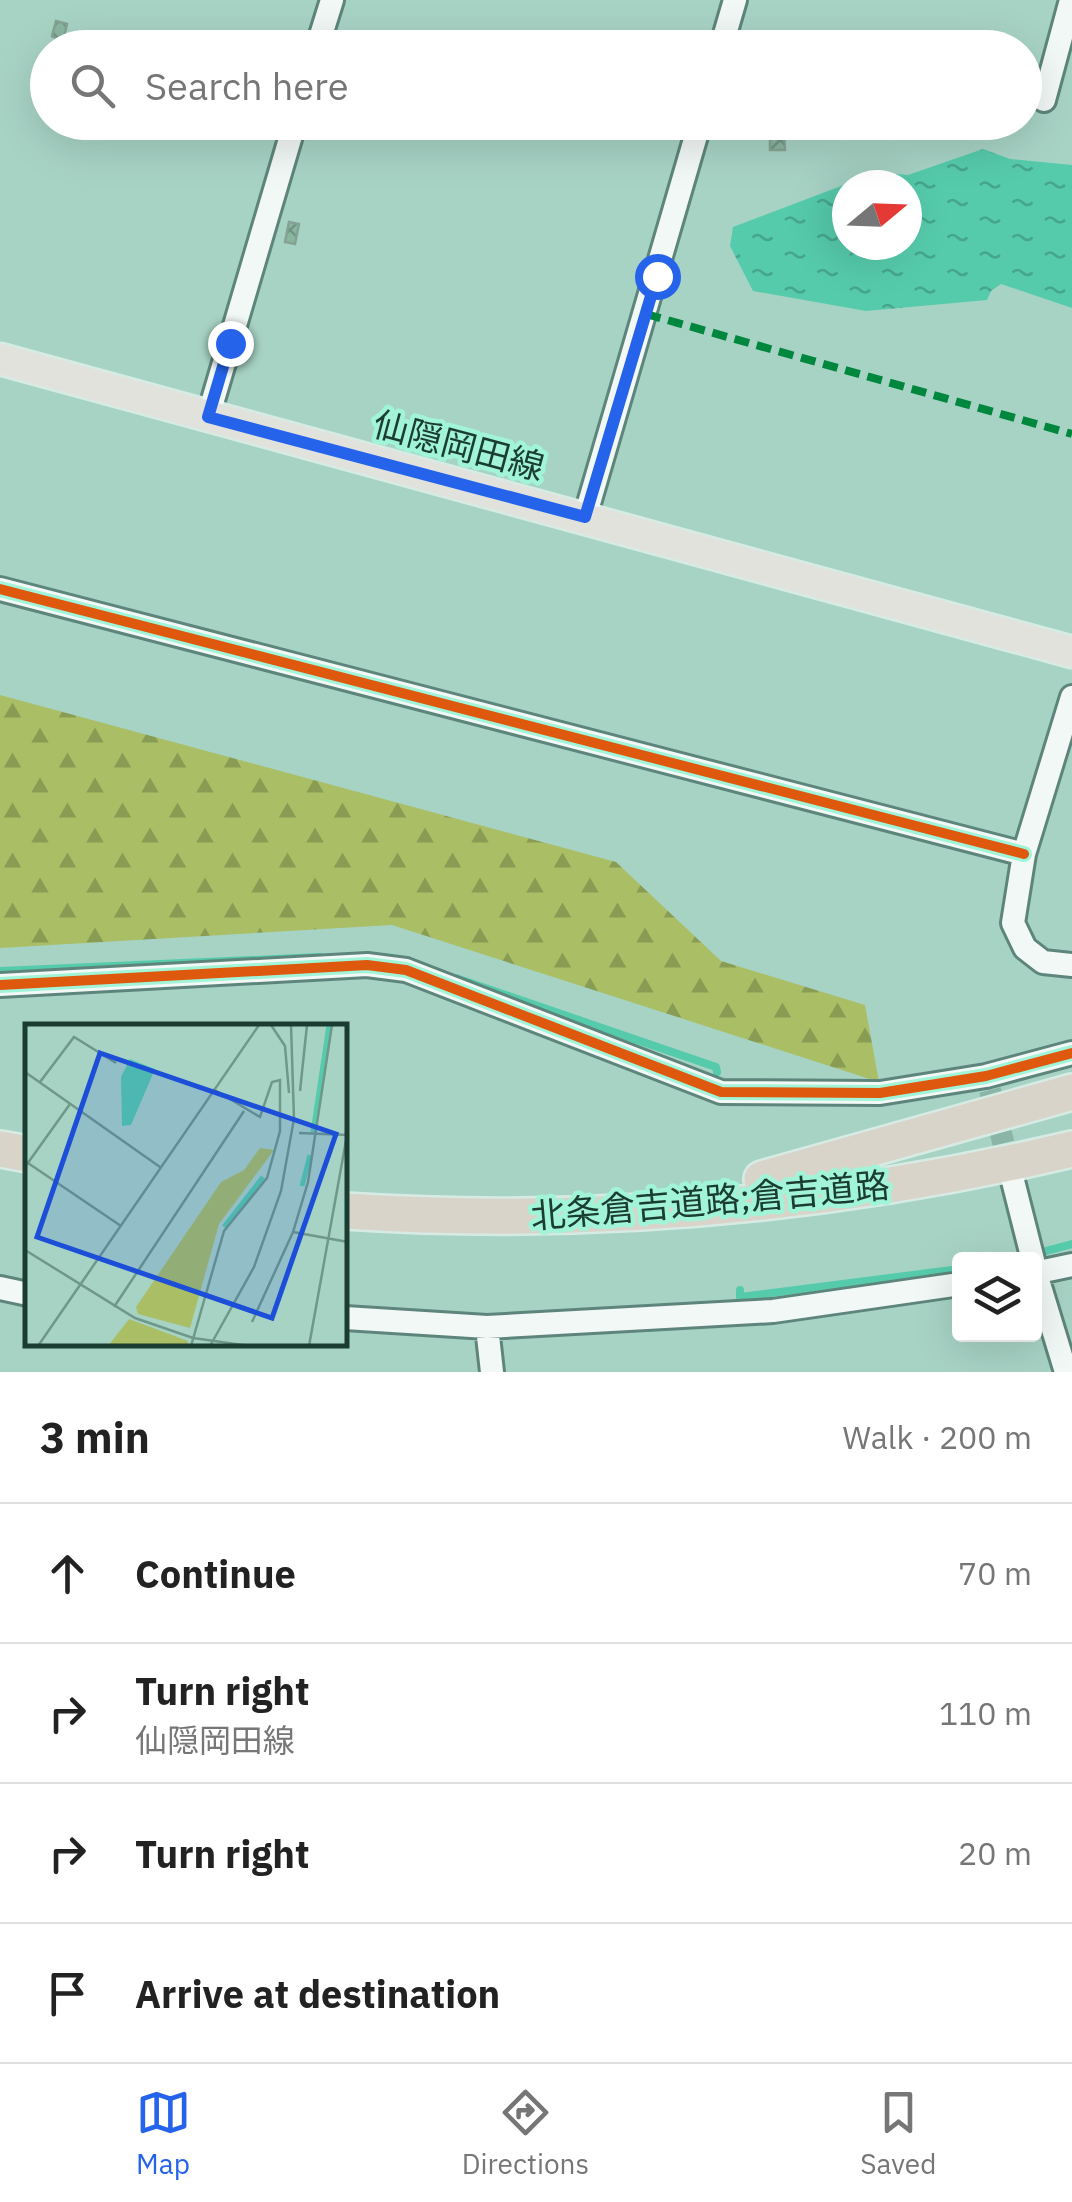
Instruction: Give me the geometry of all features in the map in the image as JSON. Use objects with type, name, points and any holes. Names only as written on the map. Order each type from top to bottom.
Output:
[{"type":"highway","points":[[762,1179],[1072,1092]]},
{"type":"highway","name":"北条倉吉道路;倉吉道路","points":[[348,1193],[418,1198],[558,1197],[762,1179],[955,1152],[1072,1127]]},
{"type":"highway","points":[[0,1149],[25,1153]]},
{"type":"highway","name":"北条倉吉道路;倉吉道路","points":[[348,1211],[415,1216],[560,1216],[730,1205],[886,1188],[959,1176],[1072,1149]]},
{"type":"highway","points":[[0,1169],[25,1173]]},
{"type":"main road","name":"仙隠岡田線","points":[[0,359],[1072,652]]},
{"type":"street","points":[[323,30],[332,0]]},
{"type":"street","points":[[726,30],[734,0]]},
{"type":"street","points":[[1044,100],[1070,0]]},
{"type":"street","points":[[208,417],[290,140]]},
{"type":"street","points":[[585,517],[695,140]]},
{"type":"street","points":[[0,589],[1024,854]]},
{"type":"street","points":[[1072,698],[1024,854],[1013,922],[1025,948],[1043,962],[1072,965]]},
{"type":"street","points":[[0,985],[367,965],[406,970],[721,1092],[880,1093],[988,1083],[1072,1053]]},
{"type":"street","points":[[1013,1181],[1030,1252]]},
{"type":"street","points":[[1042,1267],[1072,1265]]},
{"type":"street","points":[[348,1318],[486,1328],[773,1311],[952,1285]]},
{"type":"street","points":[[0,1288],[25,1293]]},
{"type":"street","points":[[1042,1294],[1066,1372]]},
{"type":"street","points":[[486,1328],[492,1372]]},
{"type":"green space","points":[[0,695],[616,862],[721,961],[865,1005],[879,1082],[392,925],[0,948]]},
{"type":"water","points":[[983,149],[1010,159],[1072,165],[1072,308],[1001,284],[987,300],[866,311],[753,291],[730,246],[733,227],[832,189],[832,260],[922,260],[922,170]]},
{"type":"building","points":[[56,21],[67,24],[66,30],[54,30]]},
{"type":"building","points":[[770,140],[784,140],[785,150],[770,150]]},
{"type":"building","points":[[289,222],[299,224],[295,244],[285,242]]},
{"type":"waterway","points":[[0,971],[320,957]]},
{"type":"waterway","points":[[456,978],[716,1067],[717,1072]]},
{"type":"waterway","points":[[1042,1252],[1072,1244]]},
{"type":"waterway","points":[[740,1290],[740,1297],[952,1270]]},
{"type":"tunnel","points":[[990,1090],[1011,1173]]},
{"type":"marked path","points":[[646,314],[1072,434]]},
{"type":"cycle path","points":[[0,589],[1024,854]]},
{"type":"cycle path","points":[[0,985],[367,965],[406,970],[721,1092],[880,1093],[986,1076],[1072,1053]]},
{"type":"route","points":[[230,343],[208,417],[585,517],[657,276]]}]
